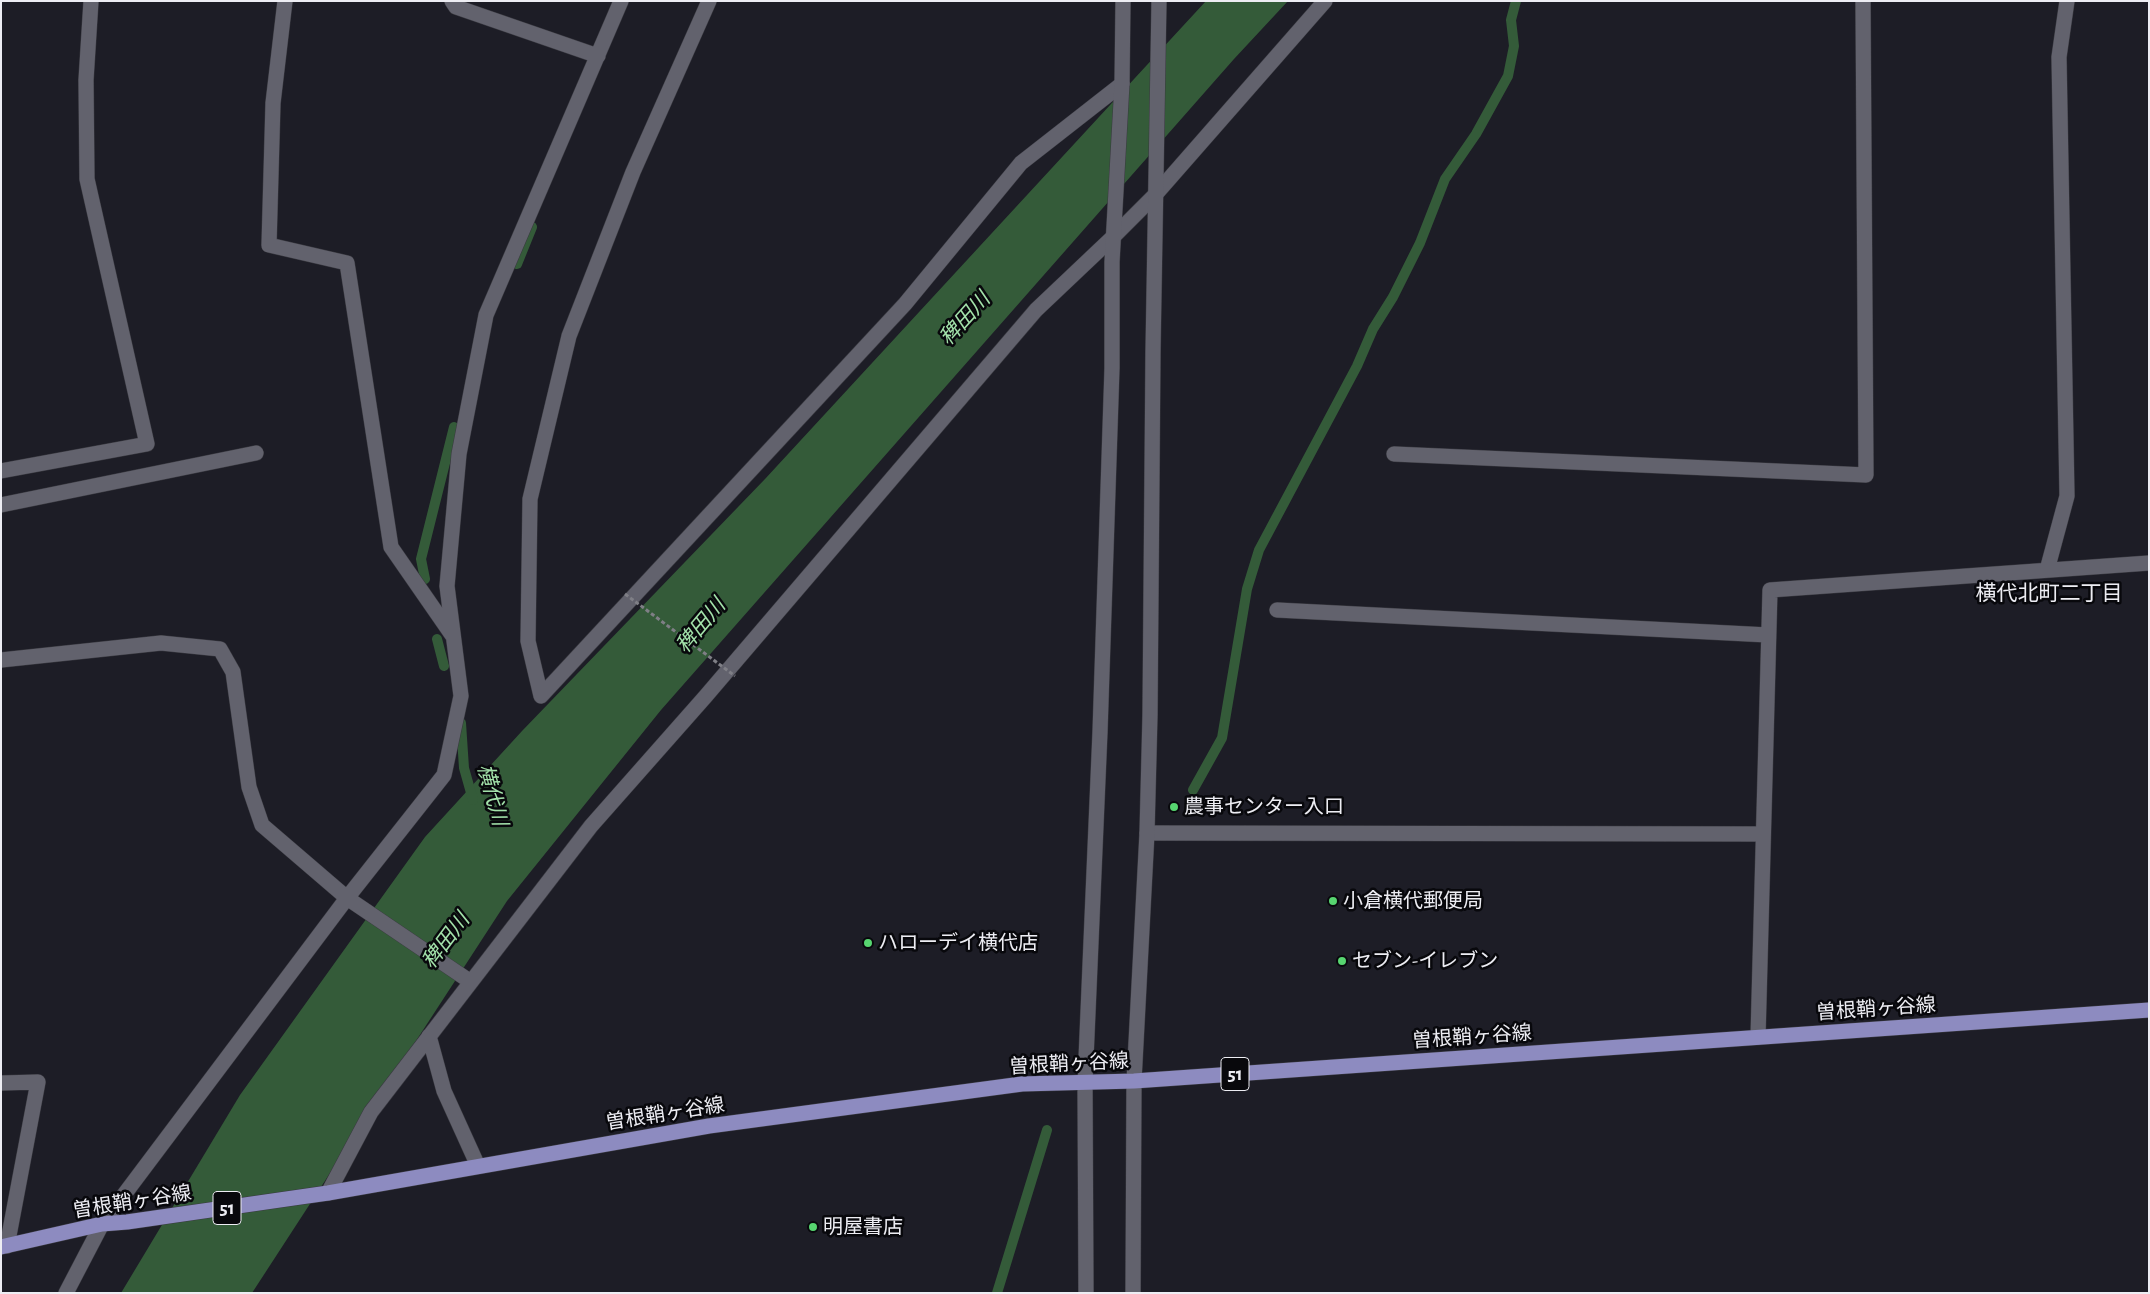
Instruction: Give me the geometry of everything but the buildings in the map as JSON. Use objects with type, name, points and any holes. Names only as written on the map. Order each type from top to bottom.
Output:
[{"type":"main road","name":"曽根鞘ヶ谷線","points":[[4,1247],[102,1224],[328,1193],[709,1126],[1022,1084],[1134,1081],[2149,1010]]},
{"type":"street","points":[[1,471],[147,444],[88,179],[86,80],[91,1]]},
{"type":"street","points":[[285,1],[273,103],[270,245],[347,263],[391,547],[454,639]]},
{"type":"street","points":[[452,1],[456,8],[598,56]]},
{"type":"street","points":[[66,1293],[102,1224],[347,898],[444,775],[461,696],[447,586],[459,454],[486,315],[621,1]]},
{"type":"street","points":[[709,1],[633,172],[569,336],[530,499],[528,642],[541,696],[905,304],[1021,163],[1122,84]]},
{"type":"street","points":[[1086,1293],[1086,1082],[1112,368],[1112,262],[1122,84],[1123,1]]},
{"type":"street","points":[[1133,1293],[1134,1081],[1147,834],[1150,705],[1154,194],[1159,1]]},
{"type":"street","points":[[328,1193],[371,1112],[591,826],[705,697],[1036,310],[1113,237],[1154,194],[1325,1]]},
{"type":"street","points":[[1394,454],[1866,474],[1863,1]]},
{"type":"street","points":[[2047,570],[2067,496],[2059,56],[2067,1]]},
{"type":"street","points":[[1,505],[256,453]]},
{"type":"street","points":[[1758,1037],[1770,590],[2149,563]]},
{"type":"street","points":[[1278,610],[1768,635]]},
{"type":"street","points":[[1,660],[161,643],[220,649],[233,672],[249,787],[262,824],[347,898],[471,982]]},
{"type":"street","points":[[1147,834],[1763,834]]},
{"type":"street","points":[[429,1036],[444,1091],[478,1166]]},
{"type":"street","points":[[1,1083],[38,1082],[4,1247]]},
{"type":"path","points":[[625,594],[735,676]]},
{"type":"water","name":"稗田川","points":[[1206,1],[1288,1],[1234,59],[661,710],[507,901],[252,1293],[121,1293],[240,1095],[425,837],[522,731],[765,479]]},
{"type":"waterway","points":[[1193,790],[1222,738],[1247,589],[1259,550],[1357,366],[1373,329],[1393,297],[1420,243],[1445,179],[1476,134],[1508,76],[1514,46],[1511,20],[1516,1]]},
{"type":"waterway","name":"横代川","points":[[517,264],[532,227]]},
{"type":"waterway","name":"横代川","points":[[425,579],[421,559],[454,427]]},
{"type":"waterway","name":"横代川","points":[[437,639],[444,666]]},
{"type":"waterway","name":"横代川","points":[[461,723],[464,768],[473,800]]},
{"type":"waterway","points":[[997,1293],[1047,1130]]},
{"type":"place","name":"農事センター入口","points":[[1174,807]]},
{"type":"place","name":"小倉横代郵便局","points":[[1333,901]]},
{"type":"place","name":"ハローデイ横代店","points":[[868,943]]},
{"type":"place","name":"セブン-イレブン","points":[[1342,961]]},
{"type":"place","name":"明屋書店","points":[[813,1227]]},
{"type":"district","name":"横代北町二丁目","points":[[2049,594]]}]
